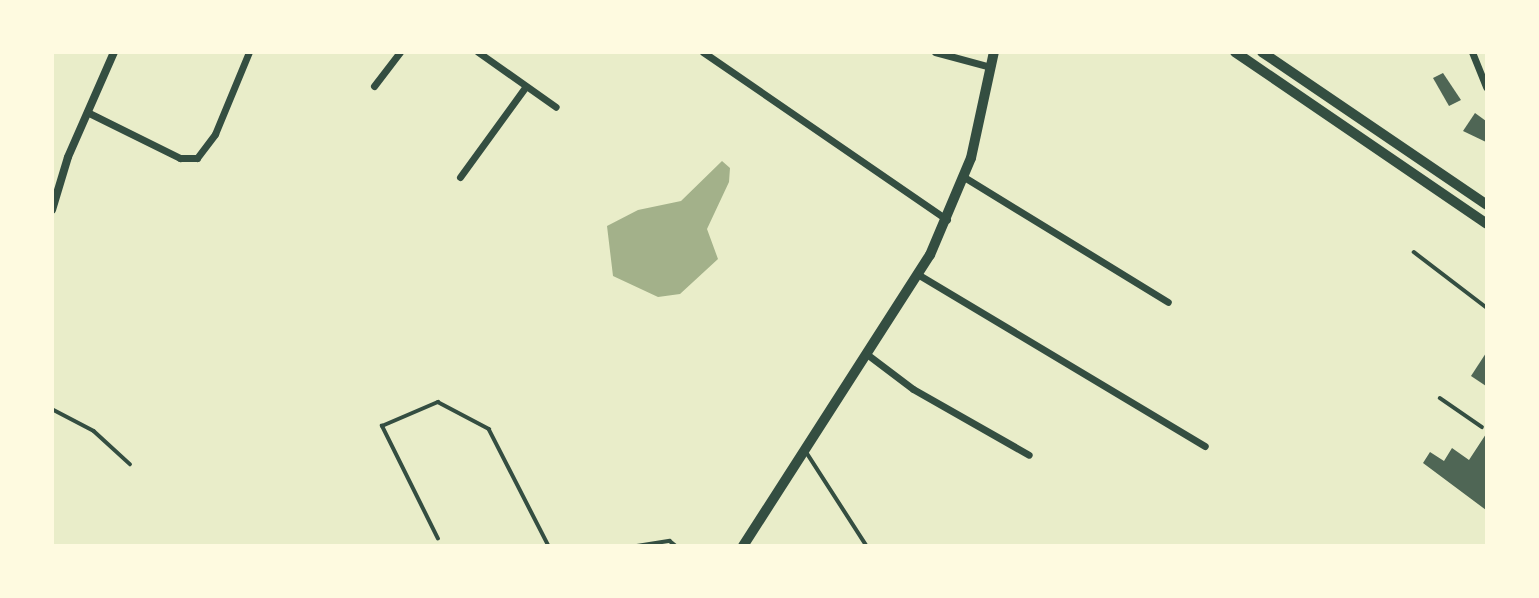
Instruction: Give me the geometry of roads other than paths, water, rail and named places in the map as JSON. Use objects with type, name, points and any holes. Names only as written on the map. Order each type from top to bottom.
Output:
[{"type":"main road","points":[[743,545],[919,275],[947,220],[964,177],[994,52]]},
{"type":"main road","points":[[1235,52],[1486,223]]},
{"type":"main road","points":[[1262,52],[1486,204]]},
{"type":"street","points":[[52,210],[65,166],[114,52]]},
{"type":"street","points":[[88,112],[180,158],[197,158],[215,134],[249,52]]},
{"type":"street","points":[[374,86],[400,52]]},
{"type":"street","points":[[478,52],[556,107]]},
{"type":"street","points":[[704,52],[947,220]]},
{"type":"street","points":[[935,52],[991,67]]},
{"type":"street","points":[[1472,52],[1486,87]]},
{"type":"street","points":[[460,177],[526,86]]},
{"type":"street","points":[[964,177],[1168,302]]},
{"type":"street","points":[[919,275],[1205,446]]},
{"type":"street","points":[[868,355],[913,389],[1029,455]]},
{"type":"lane","points":[[1414,252],[1486,307]]},
{"type":"lane","points":[[1440,398],[1482,427]]},
{"type":"lane","points":[[438,539],[382,426],[438,402],[489,429],[547,545]]},
{"type":"lane","points":[[52,410],[94,431],[130,464]]},
{"type":"lane","points":[[806,451],[867,545]]},
{"type":"lane","points":[[637,545],[670,541],[676,545]]}]
